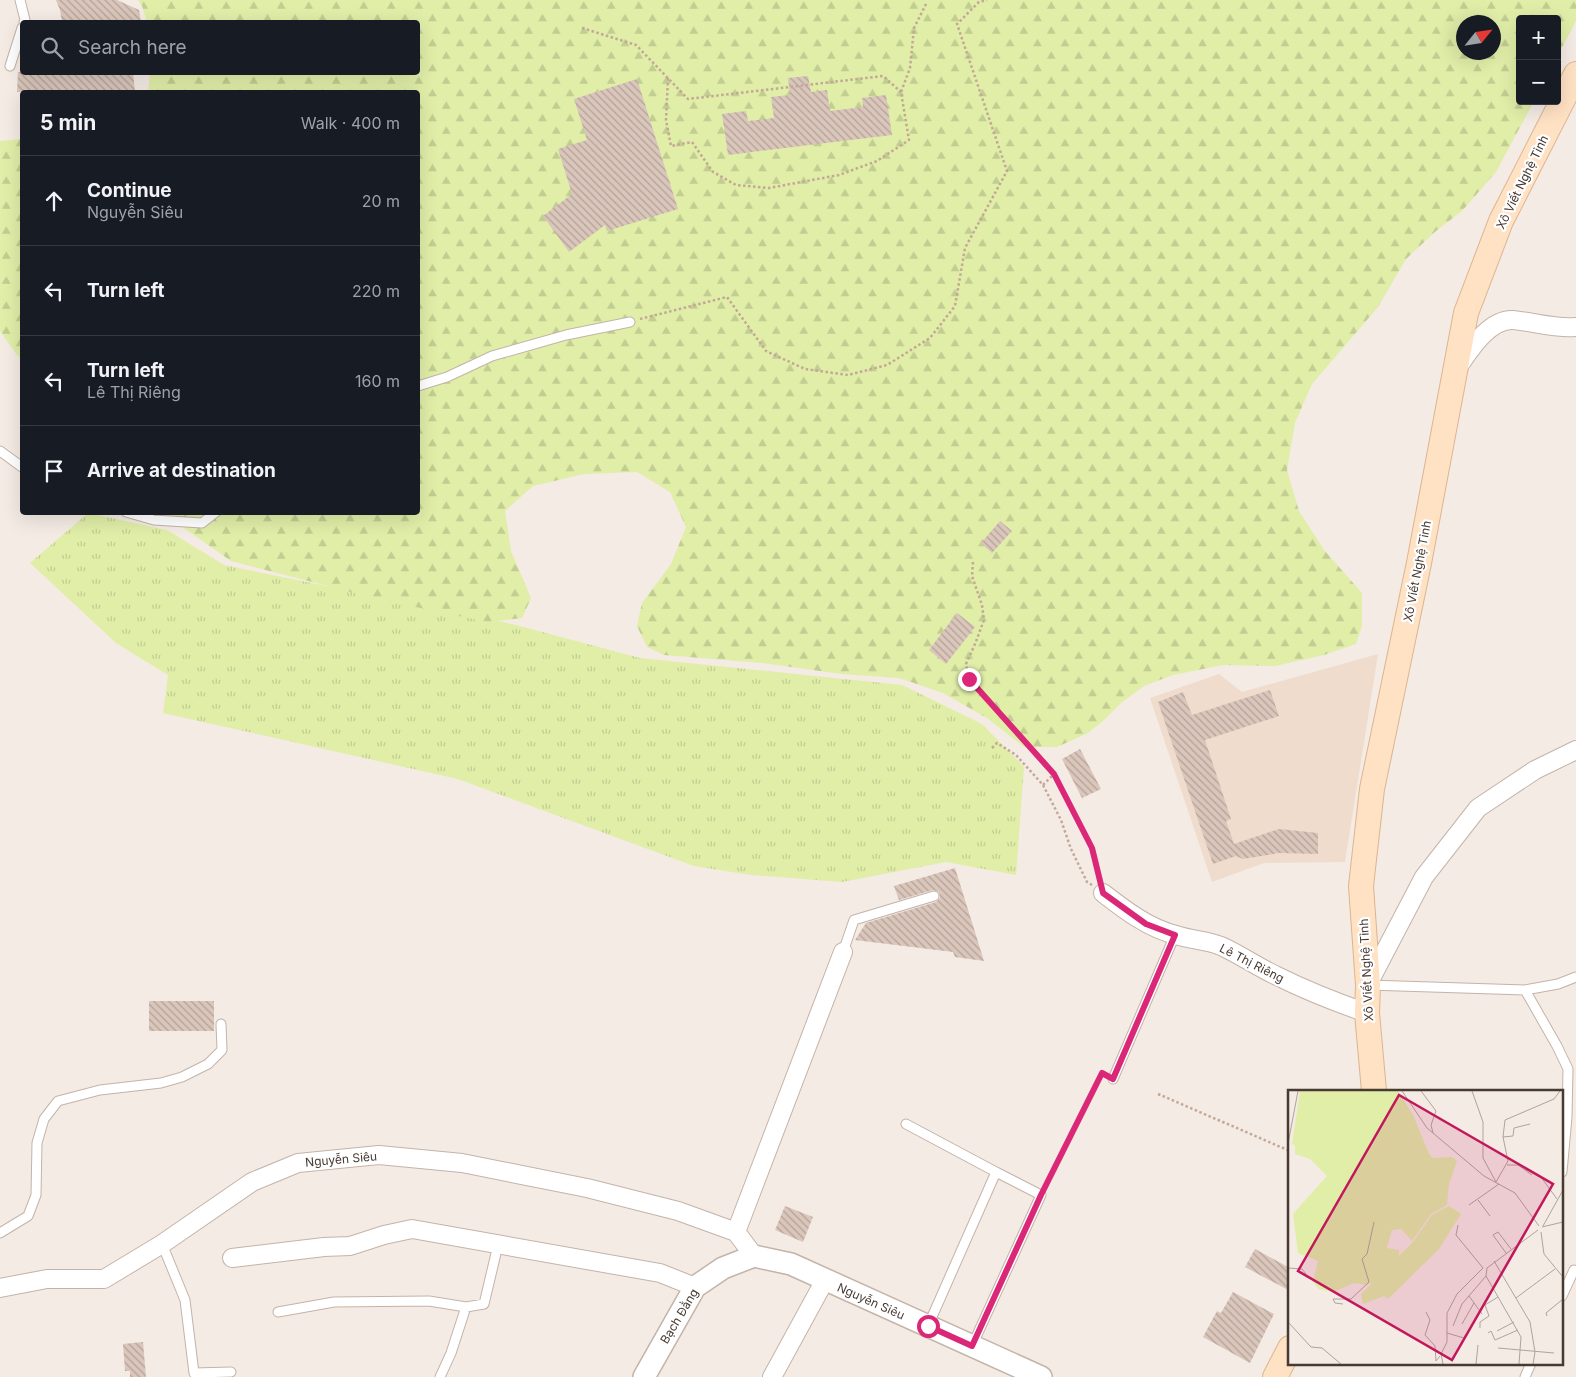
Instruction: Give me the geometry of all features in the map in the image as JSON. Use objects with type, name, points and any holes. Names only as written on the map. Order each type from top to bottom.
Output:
[{"type":"main road","name":"Xô Viết Nghệ Tỉnh","points":[[1374,1090],[1367,1013],[1368,984],[1361,886],[1372,789],[1419,564],[1466,313],[1501,221],[1576,74]]},
{"type":"main road","points":[[1276,1377],[1288,1352]]},
{"type":"street","points":[[1455,372],[1471,348],[1484,333],[1495,325],[1511,320],[1542,325],[1576,327]]},
{"type":"street","points":[[1368,984],[1424,877],[1478,808],[1535,770],[1576,750]]},
{"type":"street","name":"Lê Thị Riêng","points":[[1103,893],[1146,924],[1175,935],[1222,946],[1275,975],[1324,998],[1367,1013]]},
{"type":"street","points":[[754,1256],[736,1232],[843,952]]},
{"type":"street","name":"Nguyễn Siêu","points":[[0,1288],[47,1279],[104,1279],[162,1244],[252,1182],[298,1163],[379,1155],[462,1163],[586,1188],[678,1211],[736,1232]]},
{"type":"street","points":[[232,1258],[324,1247],[350,1246],[384,1235],[412,1229],[660,1273],[695,1287]]},
{"type":"street","name":"Nguyễn Siêu","points":[[754,1256],[791,1264],[1041,1377]]},
{"type":"street","name":"Bạch Đằng","points":[[644,1377],[695,1287],[723,1268],[754,1256]]},
{"type":"street","points":[[772,1377],[825,1280]]},
{"type":"lane","points":[[20,0],[25,20]]},
{"type":"lane","points":[[10,66],[20,34]]},
{"type":"lane","points":[[420,385],[447,377],[492,356],[566,335],[630,322]]},
{"type":"lane","points":[[0,451],[20,466]]},
{"type":"lane","points":[[136,515],[154,520],[202,523],[212,515]]},
{"type":"lane","points":[[843,952],[854,920],[934,896]]},
{"type":"lane","points":[[1113,1079],[1175,935]]},
{"type":"lane","points":[[1368,984],[1525,990],[1558,984],[1576,977]]},
{"type":"lane","points":[[1525,990],[1568,1069],[1564,1150]]},
{"type":"lane","points":[[0,1233],[28,1216],[36,1195],[38,1142],[44,1119],[58,1101],[100,1090],[161,1083],[182,1077],[208,1064],[222,1050],[221,1024]]},
{"type":"lane","points":[[906,1124],[1041,1195],[972,1346]]},
{"type":"lane","points":[[928,1326],[996,1172]]},
{"type":"lane","points":[[162,1244],[184,1300],[194,1374],[231,1372]]},
{"type":"lane","points":[[278,1312],[334,1302],[429,1301],[466,1307],[484,1304],[498,1245]]},
{"type":"lane","points":[[1564,1292],[1574,1270]]},
{"type":"lane","points":[[440,1377],[451,1353],[466,1307]]},
{"type":"lane","points":[[1525,1377],[1531,1364]]},
{"type":"path","points":[[630,322],[727,297],[766,351],[805,369],[848,375],[887,364],[930,338],[955,306],[965,248],[1007,171],[957,24],[979,2],[987,0]]},
{"type":"path","points":[[668,78],[666,120],[671,146],[692,142],[713,172],[736,185],[769,188],[839,175],[877,160],[909,140],[901,92],[910,68],[914,28],[926,4]]},
{"type":"path","points":[[582,28],[636,45],[688,99],[883,76],[901,92]]},
{"type":"path","points":[[973,562],[972,576],[982,605],[984,620],[976,644],[966,664],[969,679],[1054,774],[1092,848],[1103,893]]},
{"type":"path","points":[[992,748],[997,743],[1016,755],[1043,785],[1061,820],[1071,850],[1087,882],[1103,893]]},
{"type":"path","points":[[1043,785],[1054,774]]},
{"type":"path","points":[[1041,1195],[1102,1073],[1113,1079]]},
{"type":"path","points":[[1158,1094],[1288,1150]]},
{"type":"shaded area","points":[[1378,654],[1345,862],[1264,863],[1212,882],[1150,698],[1219,674],[1242,692]]},
{"type":"green space","points":[[138,0],[1576,0],[1576,21],[1561,49],[1561,15],[1516,15],[1516,105],[1532,105],[1496,172],[1462,211],[1436,231],[1406,259],[1378,307],[1312,384],[1295,423],[1287,470],[1299,511],[1324,550],[1362,593],[1362,626],[1356,644],[1324,655],[1275,666],[1223,665],[1173,675],[1144,686],[1121,703],[1088,733],[1057,747],[1024,747],[987,718],[943,693],[899,678],[842,674],[762,663],[664,655],[647,647],[637,626],[642,603],[671,564],[686,527],[670,492],[637,472],[584,474],[533,486],[505,511],[511,551],[531,598],[522,618],[488,622],[382,600],[231,561],[174,521],[169,515],[420,515],[420,90],[148,90],[150,75],[420,75],[420,20],[146,20]]},
{"type":"green space","points":[[20,139],[20,357],[0,331],[0,141]]},
{"type":"green space","points":[[86,515],[97,515],[167,530],[224,565],[512,624],[640,658],[902,685],[982,724],[1024,767],[1016,875],[946,862],[842,882],[751,875],[694,866],[458,779],[163,713],[168,675],[116,643],[30,563]]},
{"type":"building","points":[[56,0],[117,0],[139,10],[141,20],[62,20]]},
{"type":"building","points":[[18,72],[20,72],[20,75],[133,75],[135,90],[20,90],[20,92],[17,92]]},
{"type":"building","points":[[808,76],[811,92],[827,90],[830,111],[863,107],[862,98],[886,95],[892,135],[728,155],[722,114],[746,111],[748,121],[774,118],[771,97],[790,95],[788,78]]},
{"type":"building","points":[[637,79],[678,209],[607,231],[605,225],[569,252],[543,216],[572,194],[558,149],[587,140],[574,99]]},
{"type":"building","points":[[1000,521],[1012,531],[992,553],[981,543]]},
{"type":"building","points":[[957,613],[975,627],[946,664],[929,650]]},
{"type":"building","points":[[1270,690],[1279,716],[1205,740],[1231,819],[1226,821],[1234,844],[1279,829],[1318,833],[1318,854],[1279,853],[1243,859],[1236,856],[1213,864],[1158,702],[1183,692],[1192,715]]},
{"type":"building","points":[[1080,749],[1101,789],[1082,798],[1062,759]]},
{"type":"building","points":[[955,868],[984,961],[955,957],[953,952],[855,940],[866,923],[936,902],[940,898],[939,892],[933,890],[899,900],[894,886]]},
{"type":"building","points":[[149,1001],[214,1001],[214,1031],[149,1031]]},
{"type":"building","points":[[785,1206],[813,1217],[803,1242],[775,1230]]},
{"type":"building","points":[[1255,1249],[1288,1267],[1288,1290],[1245,1267]]},
{"type":"building","points":[[1233,1292],[1274,1314],[1250,1363],[1203,1337],[1217,1311],[1221,1313]]},
{"type":"building","points":[[143,1342],[146,1377],[130,1377],[130,1371],[125,1371],[123,1344]]},
{"type":"route","points":[[928,1326],[972,1346],[1041,1195],[1102,1073],[1113,1079],[1175,935],[1146,924],[1103,893],[1092,848],[1054,774],[969,679]]}]
